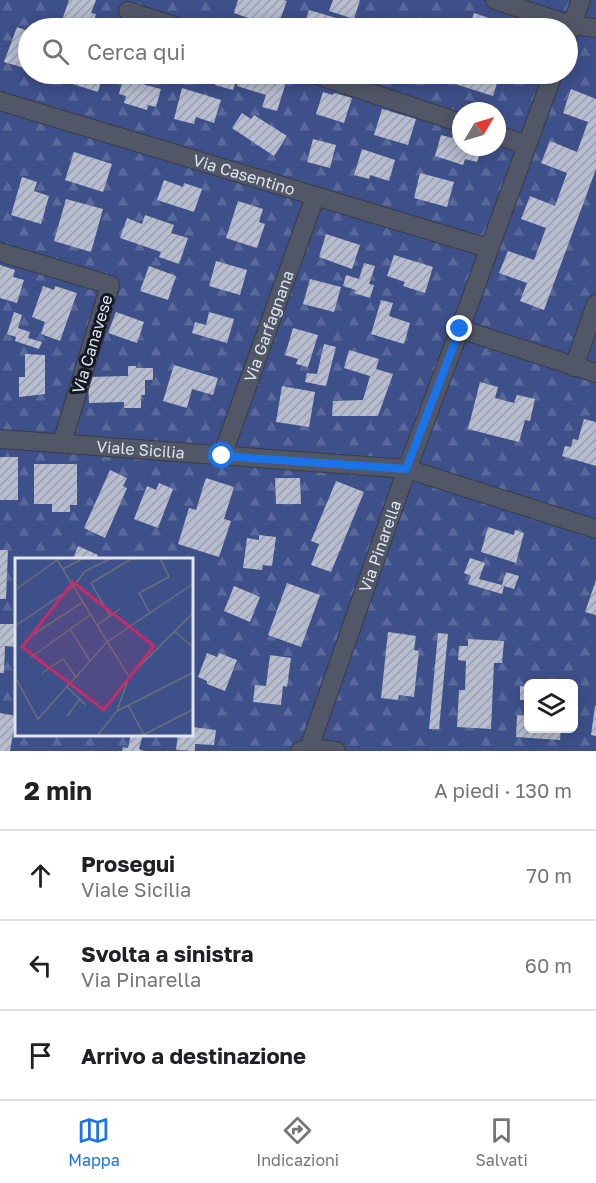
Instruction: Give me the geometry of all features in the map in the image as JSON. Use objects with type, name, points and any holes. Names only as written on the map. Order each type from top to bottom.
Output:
[{"type":"street","points":[[495,0],[539,18]]},
{"type":"street","points":[[574,18],[581,0]]},
{"type":"street","points":[[128,10],[152,18]]},
{"type":"street","points":[[578,29],[596,28]]},
{"type":"street","points":[[344,84],[452,120]]},
{"type":"street","name":"Via Pinarella","points":[[304,749],[549,84]]},
{"type":"street","name":"Via Casentino","points":[[0,101],[488,248]]},
{"type":"street","points":[[506,138],[526,145]]},
{"type":"street","name":"Via Garfagnana","points":[[222,456],[315,197]]},
{"type":"street","name":"Via Canavese","points":[[0,252],[110,285],[62,443]]},
{"type":"street","points":[[574,367],[596,304]]},
{"type":"street","points":[[460,329],[596,373]]},
{"type":"street","name":"Viale Sicilia","points":[[0,439],[406,469],[596,529]]},
{"type":"street","points":[[304,749],[336,751]]},
{"type":"green space","points":[[0,0],[596,0],[596,751],[0,751]]},
{"type":"building","points":[[69,0],[96,0],[91,13],[96,14],[95,18],[63,18]]},
{"type":"building","points":[[238,0],[287,1],[281,18],[248,18],[234,13]]},
{"type":"building","points":[[333,0],[360,0],[354,18],[329,11]]},
{"type":"building","points":[[309,10],[336,18],[306,18]]},
{"type":"building","points":[[474,13],[489,18],[472,18]]},
{"type":"building","points":[[17,27],[18,27],[18,66],[4,62]]},
{"type":"building","points":[[72,84],[100,84],[98,92]]},
{"type":"building","points":[[122,84],[142,84],[161,89],[156,107],[148,105],[147,110],[124,103],[126,96],[119,94]]},
{"type":"building","points":[[215,84],[235,84],[233,90]]},
{"type":"building","points":[[238,84],[285,84],[277,111],[262,107],[266,95],[237,86]]},
{"type":"building","points":[[455,84],[497,84],[493,96]]},
{"type":"building","points":[[182,88],[221,100],[214,123],[196,117],[194,124],[174,119]]},
{"type":"building","points":[[571,89],[596,99],[596,169],[544,310],[520,301],[527,283],[499,273],[508,251],[534,260],[546,228],[521,219],[530,196],[555,206],[567,173],[541,163],[550,141],[577,152],[588,122],[563,113]]},
{"type":"building","points":[[323,92],[352,98],[344,123],[316,114]]},
{"type":"building","points":[[382,109],[416,119],[408,145],[374,135]]},
{"type":"building","points":[[242,113],[251,119],[254,115],[287,136],[274,156],[232,128]]},
{"type":"building","points":[[441,135],[452,138],[452,156],[479,156],[477,162],[465,159],[463,165],[435,156]]},
{"type":"building","points":[[313,139],[336,145],[330,168],[307,162]]},
{"type":"building","points":[[362,149],[395,160],[389,181],[370,175],[369,179],[354,175]]},
{"type":"building","points":[[74,152],[112,164],[103,192],[65,180]]},
{"type":"building","points":[[420,173],[454,182],[447,207],[414,198]]},
{"type":"building","points":[[22,177],[37,182],[34,191],[49,196],[41,224],[11,215]]},
{"type":"building","points":[[164,180],[183,187],[184,183],[202,189],[194,212],[157,200]]},
{"type":"building","points":[[66,199],[103,209],[91,252],[54,241]]},
{"type":"building","points":[[238,201],[263,209],[259,222],[265,224],[257,248],[226,238]]},
{"type":"building","points":[[145,215],[174,225],[171,233],[188,238],[179,264],[159,257],[161,252],[120,238],[127,218],[142,224]]},
{"type":"building","points":[[326,234],[360,245],[352,269],[319,257]]},
{"type":"building","points":[[394,255],[433,267],[425,293],[403,286],[405,282],[387,276]]},
{"type":"building","points":[[216,261],[247,270],[240,295],[209,286]]},
{"type":"building","points":[[364,263],[375,266],[369,284],[374,285],[370,298],[354,293],[356,290],[343,286],[346,275],[359,279]]},
{"type":"building","points":[[0,265],[15,270],[13,277],[24,280],[17,303],[0,298]]},
{"type":"building","points":[[149,266],[176,276],[168,300],[140,291]]},
{"type":"building","points":[[310,279],[341,287],[334,312],[303,304]]},
{"type":"building","points":[[43,286],[54,290],[55,286],[77,293],[60,341],[41,334],[45,322],[32,317]]},
{"type":"building","points":[[381,300],[393,303],[389,316],[410,323],[404,344],[371,334]]},
{"type":"building","points":[[14,312],[22,315],[18,328],[30,332],[28,338],[42,342],[39,349],[15,341],[16,337],[7,334]]},
{"type":"building","points":[[116,312],[144,322],[137,343],[108,333]]},
{"type":"building","points":[[209,312],[234,319],[227,343],[192,333],[195,322],[206,325]]},
{"type":"building","points":[[293,328],[318,335],[308,367],[296,364],[298,359],[285,355]]},
{"type":"building","points":[[324,344],[336,347],[326,386],[305,382],[307,373],[317,374]]},
{"type":"building","points":[[349,350],[379,359],[376,369],[393,374],[378,416],[332,416],[333,401],[363,400],[370,376],[344,368]]},
{"type":"building","points":[[25,354],[45,355],[45,394],[19,397],[19,377],[25,377]]},
{"type":"building","points":[[174,365],[218,378],[213,395],[192,389],[187,408],[163,401]]},
{"type":"building","points":[[128,366],[153,368],[153,380],[145,380],[145,395],[141,395],[141,408],[124,408],[124,402],[89,403],[88,377],[128,376]]},
{"type":"building","points":[[480,382],[498,387],[495,398],[514,403],[517,395],[535,399],[530,421],[525,420],[519,442],[468,429]]},
{"type":"building","points":[[282,386],[315,392],[309,427],[276,422]]},
{"type":"building","points":[[584,419],[596,422],[596,466],[562,456],[565,446],[571,447],[573,439],[578,440]]},
{"type":"building","points":[[0,457],[18,457],[18,500],[0,500]]},
{"type":"building","points":[[34,464],[77,464],[77,505],[70,505],[70,512],[52,512],[52,504],[34,504]]},
{"type":"building","points":[[110,470],[127,478],[123,486],[127,488],[105,538],[84,528]]},
{"type":"building","points":[[206,478],[234,487],[224,519],[231,521],[219,557],[178,544],[189,508],[196,510]]},
{"type":"building","points":[[275,478],[300,478],[301,504],[276,504]]},
{"type":"building","points":[[336,481],[364,492],[331,572],[311,565],[319,544],[311,541]]},
{"type":"building","points":[[159,483],[173,489],[158,528],[134,519],[147,486],[156,490]]},
{"type":"building","points":[[488,527],[514,535],[515,530],[524,533],[516,563],[481,552]]},
{"type":"building","points":[[259,535],[276,537],[272,566],[263,565],[262,570],[243,568],[247,538],[259,540]]},
{"type":"building","points":[[78,546],[98,555],[96,558],[73,558]]},
{"type":"building","points":[[0,550],[8,550],[6,599],[0,599]]},
{"type":"building","points":[[470,558],[485,563],[479,579],[502,585],[506,572],[519,576],[514,589],[504,586],[502,594],[468,584],[471,576],[464,573]]},
{"type":"building","points":[[596,580],[596,615],[585,612]]},
{"type":"building","points":[[287,583],[320,595],[301,647],[268,635]]},
{"type":"building","points":[[234,586],[260,597],[250,622],[224,611]]},
{"type":"building","points":[[0,624],[15,624],[15,647],[5,646],[4,673],[0,673]]},
{"type":"building","points":[[388,632],[416,636],[414,650],[419,651],[414,697],[399,695],[398,700],[381,698]]},
{"type":"building","points":[[438,633],[448,634],[439,729],[429,729]]},
{"type":"building","points":[[468,639],[504,641],[502,663],[494,663],[491,729],[457,727],[459,690],[465,690],[466,661],[458,660],[459,646],[468,646]]},
{"type":"building","points":[[207,653],[217,657],[219,653],[237,660],[225,691],[207,684],[207,681],[198,677]]},
{"type":"building","points":[[270,655],[291,658],[287,687],[283,686],[281,705],[253,702],[255,685],[266,686]]},
{"type":"building","points":[[520,686],[524,686],[524,700],[520,700]]},
{"type":"building","points":[[596,706],[596,736],[591,735]]},
{"type":"building","points":[[0,713],[15,716],[10,751],[0,751]]},
{"type":"building","points":[[517,715],[524,716],[524,733],[561,733],[560,740],[516,737]]},
{"type":"building","points":[[194,727],[216,730],[214,745],[195,744],[195,751],[176,750],[178,736],[194,736]]},
{"type":"building","points":[[131,736],[142,736],[139,749],[144,751],[122,751],[123,747],[128,748]]},
{"type":"route","points":[[222,456],[406,469],[460,329]]}]
